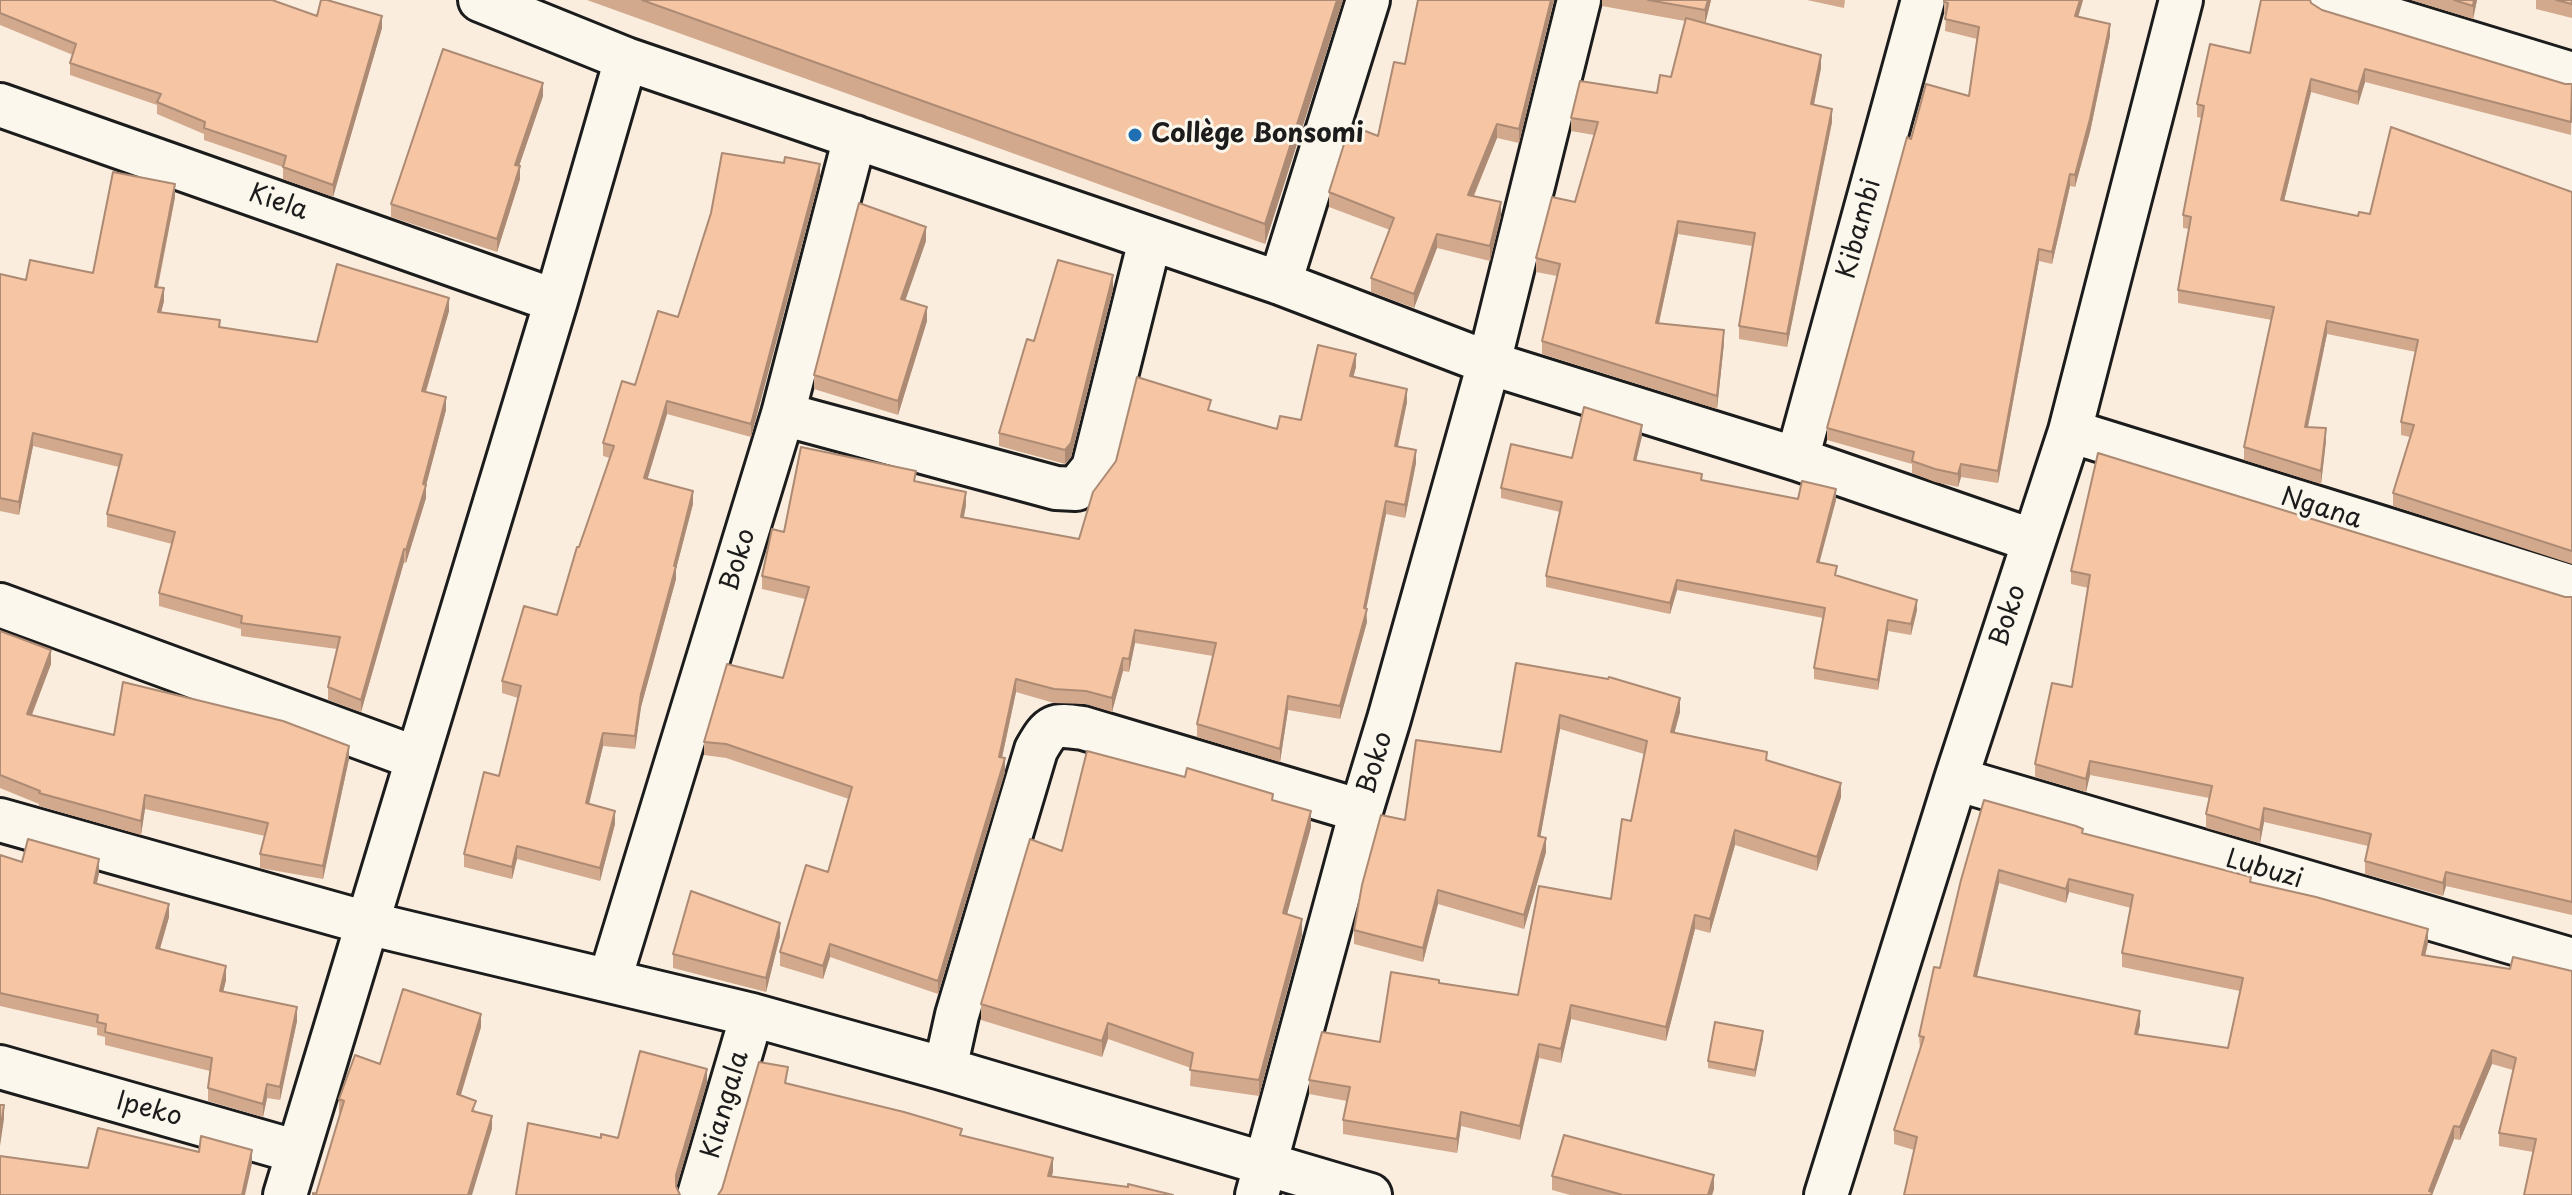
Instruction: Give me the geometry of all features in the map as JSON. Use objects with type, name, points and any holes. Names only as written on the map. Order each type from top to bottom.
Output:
[{"type":"street","points":[[480,0],[626,59],[1280,283],[1489,363],[1797,459],[2034,541]]},
{"type":"street","points":[[1280,283],[1368,0]]},
{"type":"street","points":[[1489,363],[1579,0]]},
{"type":"street","name":"Kibambi","points":[[1797,459],[1923,0]]},
{"type":"street","points":[[2070,431],[2181,0]]},
{"type":"street","points":[[2329,0],[2572,74]]},
{"type":"street","points":[[285,1195],[556,301],[626,59]]},
{"type":"street","name":"Kiela","points":[[0,105],[556,301]]},
{"type":"street","name":"Boko","points":[[610,979],[783,414],[855,137]]},
{"type":"street","points":[[783,414],[1056,488],[1076,489],[1093,468],[1150,240]]},
{"type":"street","name":"Boko","points":[[1262,1179],[1361,811],[1489,363]]},
{"type":"street","name":"Boko","points":[[1826,1195],[1956,779],[2070,431]]},
{"type":"street","name":"Ngana","points":[[2070,431],[2572,587]]},
{"type":"street","points":[[0,605],[416,758]]},
{"type":"street","points":[[945,1069],[957,1015],[1036,750],[1052,727],[1083,728],[1361,811]]},
{"type":"street","name":"Lubuzi","points":[[1956,779],[2572,960]]},
{"type":"street","points":[[0,820],[367,923],[610,979],[945,1069],[1262,1179],[1370,1195]]},
{"type":"street","name":"Kiangala","points":[[699,1195],[752,1015]]},
{"type":"street","name":"Ipeko","points":[[0,1067],[298,1152]]},
{"type":"building","points":[[0,0],[272,0],[317,16],[321,0],[327,0],[382,16],[333,185],[283,167],[286,156],[204,128],[205,122],[157,102],[161,94],[70,63],[76,44],[0,13]]},
{"type":"building","name":"Collège Bonsomi","points":[[642,0],[1337,0],[1265,224]]},
{"type":"building","points":[[1418,0],[1551,0],[1519,129],[1497,124],[1468,195],[1501,202],[1490,246],[1437,234],[1414,294],[1371,278],[1394,218],[1329,192],[1350,125],[1378,136],[1394,62],[1405,64]]},
{"type":"building","points":[[1648,0],[1708,0],[1705,10]]},
{"type":"building","points":[[1944,0],[2080,0],[2075,16],[2110,24],[2090,119],[2075,175],[2070,174],[2052,252],[2039,249],[1998,471],[1961,464],[1958,474],[1912,461],[1914,452],[1827,428],[1907,137],[1911,139],[1926,84],[1969,96],[1979,27],[1945,19],[1948,3]]},
{"type":"building","points":[[2261,0],[2310,0],[2322,10],[2572,84],[2571,122],[2365,69],[2358,92],[2311,79],[2281,200],[2358,216],[2359,212],[2370,214],[2391,127],[2572,192],[2572,551],[2393,493],[2414,425],[2401,422],[2418,340],[2327,321],[2305,427],[2326,428],[2321,471],[2244,447],[2274,307],[2178,290],[2191,217],[2183,215],[2204,106],[2197,104],[2210,44],[2250,53]]},
{"type":"building","points":[[2454,0],[2474,0],[2473,6]]},
{"type":"building","points":[[1686,18],[1821,55],[1811,104],[1832,109],[1787,334],[1739,326],[1755,233],[1678,221],[1656,323],[1724,330],[1717,396],[1542,341],[1560,264],[1536,258],[1552,197],[1575,202],[1598,122],[1571,118],[1580,81],[1657,93],[1660,75],[1671,77]]},
{"type":"building","points":[[443,49],[543,83],[515,165],[520,166],[497,239],[391,204]]},
{"type":"building","points":[[722,153],[784,163],[785,157],[820,164],[751,424],[667,401],[644,478],[693,491],[641,694],[635,736],[603,733],[586,803],[615,811],[600,868],[517,846],[512,867],[464,854],[484,772],[499,776],[521,686],[502,681],[524,606],[557,615],[577,547],[614,446],[603,443],[622,381],[635,385],[658,311],[678,317],[711,213]]},
{"type":"building","points":[[113,172],[175,184],[155,287],[164,288],[158,312],[220,320],[219,327],[317,342],[337,264],[449,298],[422,391],[446,397],[423,484],[426,485],[404,549],[361,700],[328,687],[340,637],[241,623],[242,616],[159,593],[175,532],[107,514],[122,455],[33,433],[19,502],[0,498],[0,274],[26,280],[30,260],[93,273]]},
{"type":"building","points":[[859,203],[926,227],[901,299],[927,307],[898,401],[814,375]]},
{"type":"building","points":[[1058,260],[1113,275],[1071,443],[1065,450],[999,433],[1027,339],[1034,341]]},
{"type":"building","points":[[1318,345],[1356,354],[1350,376],[1407,389],[1395,446],[1416,450],[1405,505],[1386,501],[1364,608],[1367,609],[1340,706],[1288,696],[1280,749],[1197,724],[1216,643],[1135,630],[1129,659],[1123,658],[1112,698],[1086,691],[1054,689],[1016,679],[999,757],[1005,758],[938,981],[830,944],[823,966],[780,952],[806,865],[828,872],[852,787],[726,744],[704,742],[727,664],[783,678],[809,587],[762,576],[772,529],[784,532],[801,447],[916,471],[914,481],[966,492],[961,517],[1079,539],[1093,492],[1116,461],[1137,377],[1211,400],[1208,410],[1277,429],[1280,416],[1301,420]]},
{"type":"building","points":[[1584,407],[1642,425],[1634,460],[1702,474],[1701,480],[1798,499],[1802,481],[1836,489],[1817,562],[1837,566],[1835,575],[1917,600],[1911,624],[1888,620],[1878,680],[1814,668],[1825,608],[1677,580],[1670,603],[1546,576],[1562,502],[1501,488],[1511,444],[1572,458]]},
{"type":"building","points":[[2098,453],[2572,597],[2572,902],[2446,872],[2443,883],[2365,861],[2371,834],[2264,808],[2260,830],[2206,814],[2212,786],[2090,761],[2086,779],[2035,764],[2052,683],[2072,687],[2090,575],[2071,571]]},
{"type":"building","points":[[0,631],[51,650],[27,714],[114,735],[123,682],[283,721],[349,746],[323,866],[260,854],[268,823],[145,795],[141,821],[39,793],[0,775]]},
{"type":"building","points":[[1516,663],[1609,677],[1680,698],[1671,732],[1767,752],[1766,760],[1841,783],[1817,857],[1735,830],[1710,919],[1695,915],[1666,1027],[1571,1005],[1561,1049],[1539,1044],[1520,1126],[1461,1112],[1457,1139],[1343,1120],[1350,1087],[1309,1080],[1322,1032],[1380,1042],[1391,972],[1518,995],[1539,886],[1611,899],[1622,819],[1631,821],[1647,741],[1560,715],[1538,836],[1546,838],[1524,915],[1438,890],[1423,948],[1354,930],[1362,885],[1381,815],[1405,820],[1416,740],[1501,752]]},
{"type":"building","points":[[1087,751],[1185,777],[1187,768],[1273,794],[1272,800],[1311,811],[1283,913],[1302,919],[1259,1080],[1190,1070],[1193,1053],[1108,1023],[1102,1041],[981,1004],[1030,839],[1062,851]]},
{"type":"building","points":[[1984,800],[2076,826],[2083,829],[2082,833],[2251,877],[2250,882],[2428,929],[2422,955],[2510,969],[2513,957],[2572,971],[2572,1195],[2524,1195],[2536,1139],[2499,1133],[2516,1058],[2492,1050],[2460,1127],[2454,1126],[2429,1191],[2431,1195],[1904,1195],[1917,1137],[1894,1130],[1924,1037],[1919,1036],[1934,967],[1940,968]],"holes":[[[1999,870],[2066,889],[2069,879],[2133,895],[2122,953],[2243,978],[2228,1048],[2135,1034],[2140,1011],[1974,976]]]},
{"type":"building","points":[[28,839],[99,859],[94,883],[169,904],[156,948],[226,966],[220,991],[297,1007],[280,1087],[267,1084],[263,1104],[208,1088],[212,1058],[105,1032],[106,1024],[97,1022],[98,1015],[0,993],[0,855],[22,862]]},
{"type":"building","points":[[691,891],[780,923],[766,978],[673,954]]},
{"type":"building","points":[[403,989],[481,1014],[457,1094],[476,1101],[472,1111],[492,1116],[468,1195],[313,1195],[316,1194],[344,1101],[339,1099],[355,1055],[380,1064]]},
{"type":"building","points":[[1715,1022],[1763,1031],[1755,1070],[1708,1061]]},
{"type":"building","points":[[640,1051],[707,1069],[676,1175],[680,1195],[516,1195],[528,1123],[601,1138],[601,1134],[618,1138]]},
{"type":"building","points":[[759,1062],[788,1067],[785,1083],[904,1112],[962,1129],[960,1135],[1053,1158],[1048,1176],[1128,1187],[1128,1184],[1173,1195],[718,1195]]},
{"type":"building","points":[[0,1105],[4,1105],[0,1132]]},
{"type":"building","points":[[98,1128],[199,1152],[201,1136],[252,1150],[242,1195],[0,1195],[0,1156],[88,1168]]},
{"type":"building","points":[[1564,1135],[1714,1175],[1708,1195],[1623,1195],[1552,1176]]},
{"type":"place","name":"Collège Bonsomi","points":[[1135,135]]}]
